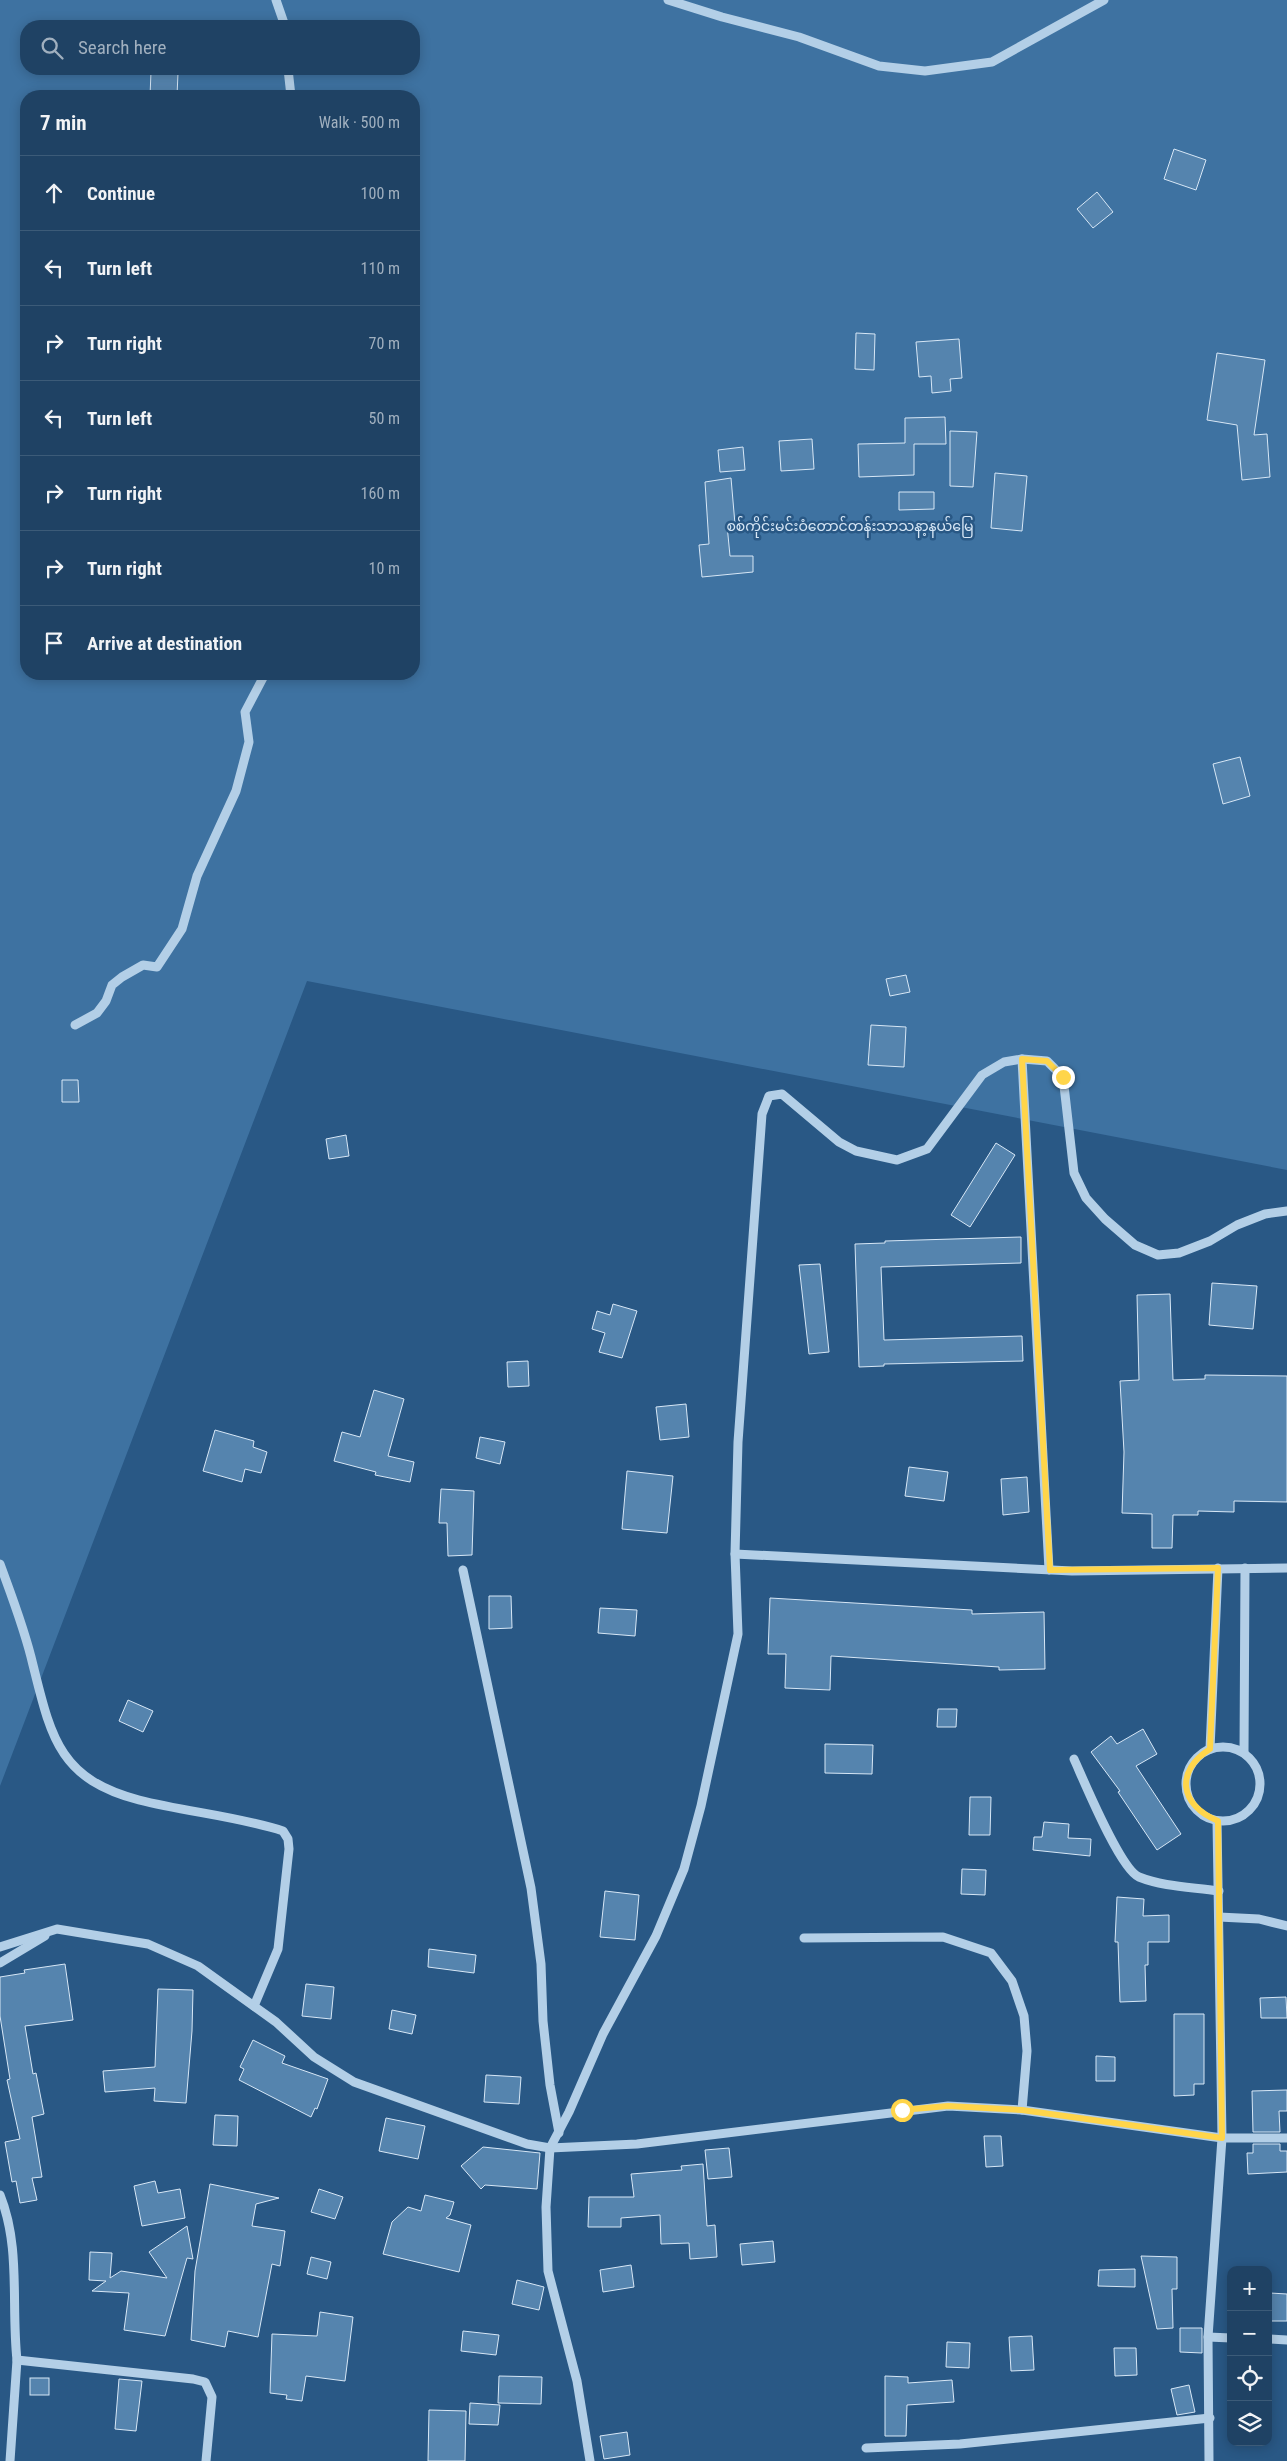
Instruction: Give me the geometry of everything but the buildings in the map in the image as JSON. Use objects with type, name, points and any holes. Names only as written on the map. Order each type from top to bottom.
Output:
[{"type":"street","points":[[276,0],[283,20]]},
{"type":"street","points":[[668,0],[722,17],[799,36],[879,66],[925,72],[992,62],[1104,0]]},
{"type":"street","points":[[289,75],[290,90]]},
{"type":"street","points":[[75,1025],[97,1013],[106,1001],[112,985],[122,977],[143,965],[157,967],[182,929],[197,876],[236,791],[249,742],[245,712],[262,680]]},
{"type":"street","points":[[1022,1059],[1050,1570]]},
{"type":"street","points":[[590,2461],[576,2381],[548,2271],[546,2207],[550,2148],[559,2132],[602,2034],[656,1936],[684,1869],[701,1806],[738,1634],[735,1554],[738,1442],[762,1114],[769,1096],[782,1094],[838,1142],[856,1151],[897,1160],[927,1149],[982,1075],[1004,1062],[1022,1059],[1047,1061],[1063,1077],[1074,1174],[1086,1198],[1105,1219],[1135,1245],[1158,1255],[1179,1253],[1210,1241],[1236,1225],[1265,1214],[1287,1212]]},
{"type":"street","points":[[735,1554],[1050,1570],[1287,1568]]},
{"type":"street","points":[[0,1564],[19,1618],[33,1664],[40,1698],[56,1743],[77,1770],[89,1781],[111,1791],[140,1800],[262,1824],[283,1831],[288,1839],[289,1849],[278,1949],[254,2006]]},
{"type":"street","points":[[1210,1749],[1218,1568]]},
{"type":"street","points":[[1244,1753],[1245,1568]]},
{"type":"street","points":[[463,1570],[531,1888],[541,1964],[542,2021],[550,2085],[559,2132]]},
{"type":"street","points":[[1228,1747],[1244,1753],[1256,1765],[1260,1781],[1258,1798],[1249,1812],[1234,1820],[1218,1821],[1202,1815],[1191,1803],[1186,1787],[1188,1771],[1197,1758],[1210,1749],[1228,1747]]},
{"type":"street","points":[[1074,1759],[1116,1850],[1137,1876],[1176,1886],[1219,1891]]},
{"type":"street","points":[[1209,2461],[1208,2337],[1222,2138],[1218,1821]]},
{"type":"street","points":[[1220,1917],[1259,1919],[1287,1926]]},
{"type":"street","points":[[0,1963],[58,1929]]},
{"type":"street","points":[[0,1947],[58,1929],[148,1944],[198,1966],[276,2022],[314,2057],[354,2082],[527,2144],[550,2148],[637,2144],[948,2106],[1022,2110],[1222,2138],[1287,2138]]},
{"type":"street","points":[[804,1938],[944,1937],[991,1953],[1012,1981],[1024,2016],[1027,2051],[1022,2110]]},
{"type":"street","points":[[0,2196],[9,2218],[12,2240],[17,2360],[10,2461]]},
{"type":"street","points":[[1208,2337],[1227,2338]]},
{"type":"street","points":[[1272,2339],[1287,2340]]},
{"type":"street","points":[[17,2360],[193,2379],[205,2382],[212,2397],[206,2461]]},
{"type":"street","points":[[866,2448],[960,2444],[1210,2418]]},
{"type":"green space","name":"စစ်ကိုင်းမင်းဝံတောင်တန်းသာသနာ့နယ်မြေ","points":[[0,0],[1287,0],[1287,1170],[307,981],[0,1786]]},
{"type":"route","points":[[902,2110],[948,2106],[1022,2110],[1133,2124],[1222,2138],[1218,1821],[1202,1815],[1191,1803],[1186,1787],[1188,1771],[1197,1758],[1210,1749],[1218,1568],[1050,1570],[1022,1059],[1047,1061],[1063,1077]]}]
